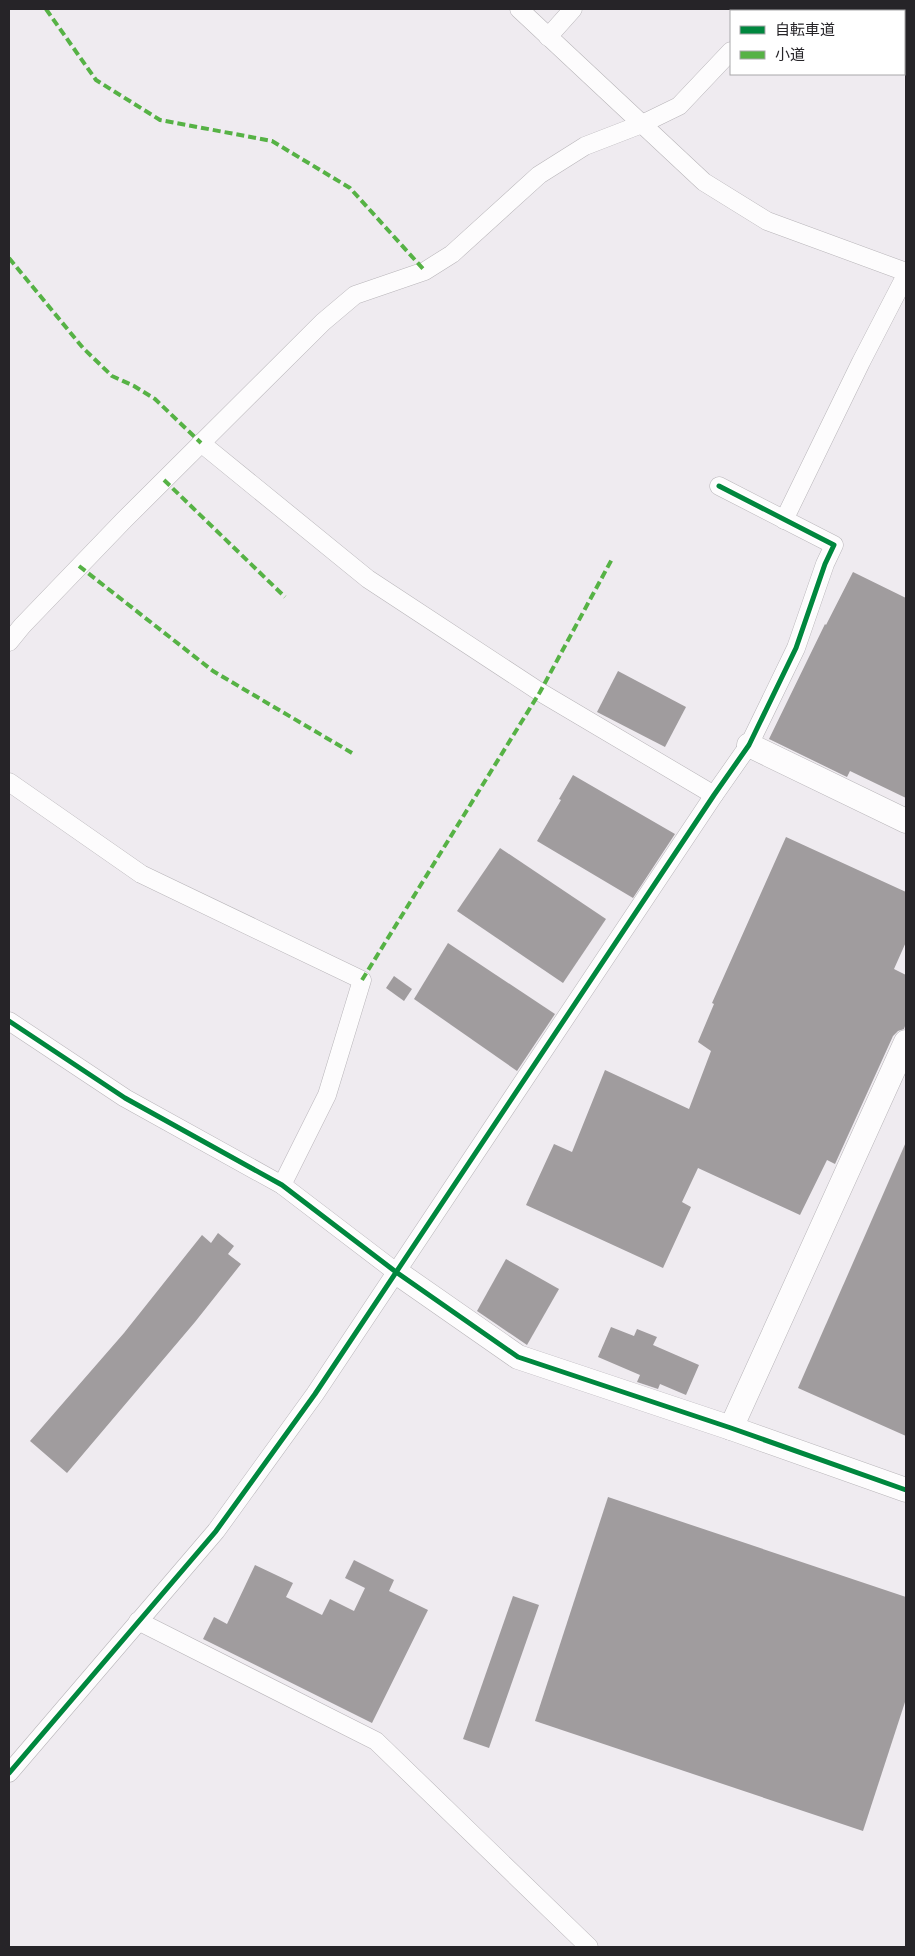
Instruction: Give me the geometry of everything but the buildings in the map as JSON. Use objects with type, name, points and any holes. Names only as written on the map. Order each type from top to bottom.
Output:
[{"type":"street","points":[[519,9],[704,182],[768,221],[906,273],[784,520]]},
{"type":"street","points":[[548,36],[573,9]]},
{"type":"street","points":[[9,642],[65,580],[201,443],[323,322],[355,295],[425,272],[452,254],[539,175],[585,146],[642,124],[680,106],[730,52]]},
{"type":"street","points":[[201,443],[368,579],[540,692],[714,795]]},
{"type":"street","points":[[9,1773],[216,1530],[315,1394],[749,744],[796,648],[825,564],[834,545],[719,486]]},
{"type":"street","points":[[749,744],[906,821]]},
{"type":"street","points":[[9,782],[141,874],[362,980],[327,1095],[282,1185]]},
{"type":"street","points":[[9,1021],[125,1098],[282,1185],[396,1272],[518,1357],[731,1428],[906,1490]]},
{"type":"street","points":[[731,1428],[906,1042]]},
{"type":"street","points":[[138,1621],[376,1741],[588,1947]]},
{"type":"marked path","points":[[46,9],[96,80],[160,120],[272,141],[350,188],[425,271]]},
{"type":"marked path","points":[[9,258],[83,348],[112,376],[134,386],[155,399],[201,443]]},
{"type":"marked path","points":[[164,480],[285,597]]},
{"type":"marked path","points":[[362,980],[540,692],[612,559]]},
{"type":"marked path","points":[[79,566],[213,671],[352,753]]},
{"type":"cycle path","points":[[9,1773],[216,1531],[315,1394],[749,745],[796,648],[825,564],[834,545],[719,486]]},
{"type":"cycle path","points":[[9,1021],[125,1098],[282,1185],[396,1272],[518,1357],[731,1428],[906,1490]]}]
